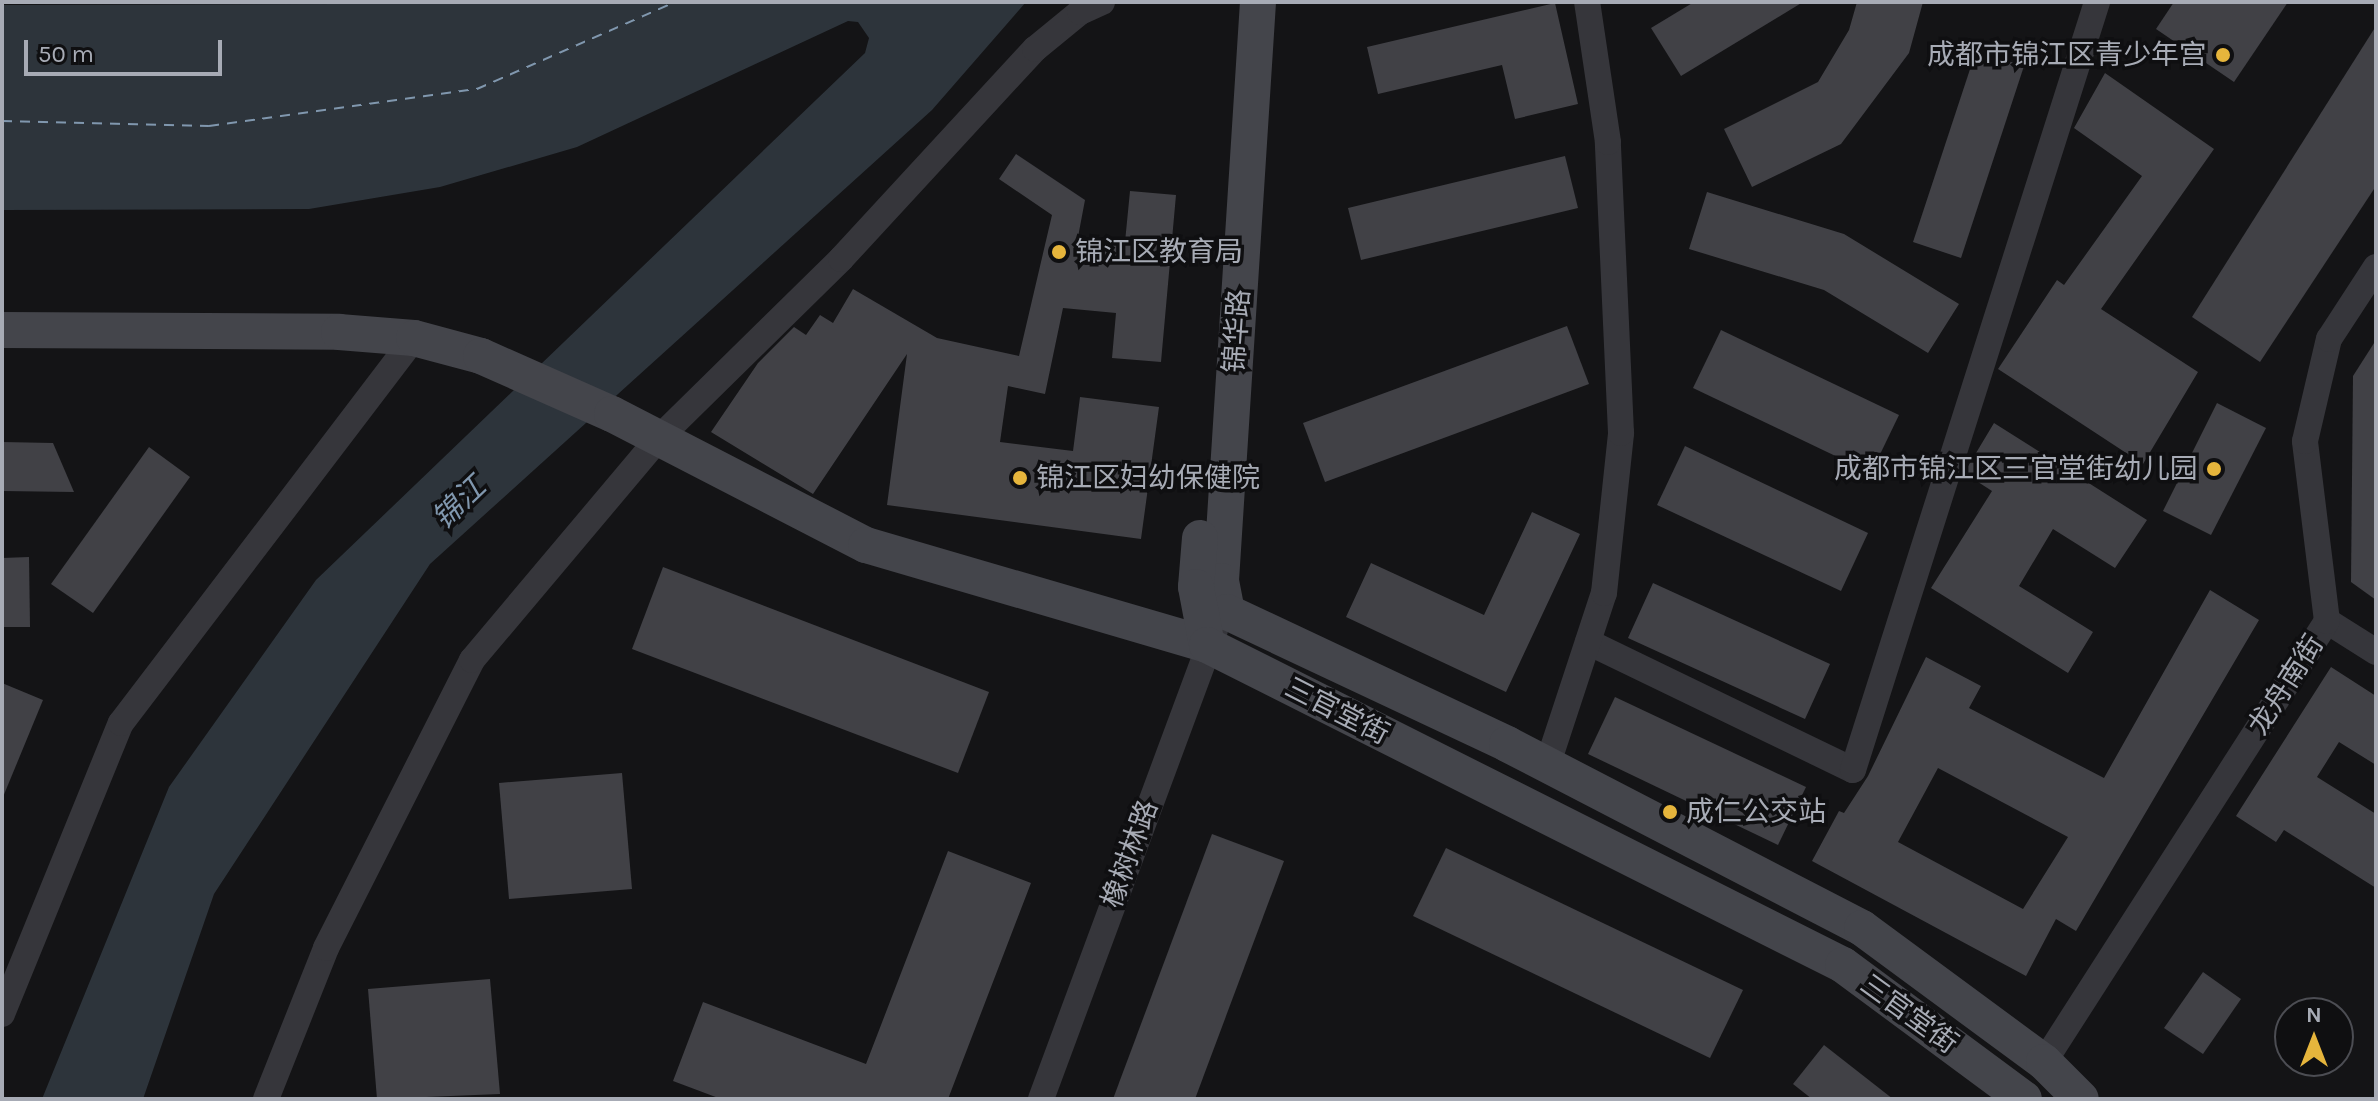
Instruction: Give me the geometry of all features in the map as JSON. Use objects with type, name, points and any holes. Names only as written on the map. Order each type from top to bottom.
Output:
[{"type":"main road","points":[[1207,645],[1196,587],[1235,2]]},
{"type":"main road","name":"锦华路","points":[[1227,612],[1221,581],[1258,2]]},
{"type":"main road","name":"三官堂街","points":[[2,330],[339,332],[414,338],[481,356],[612,414],[866,545],[1207,645],[1843,965],[2024,1099]]},
{"type":"main road","name":"三官堂街","points":[[1227,612],[1547,766],[1862,928],[2044,1062],[2081,1099]]},
{"type":"street","points":[[266,1099],[326,948],[472,660],[659,438],[841,259],[1035,49],[1080,12],[1102,2]]},
{"type":"street","points":[[1547,766],[1604,593],[1621,433],[1608,142],[1587,2]]},
{"type":"street","points":[[1588,642],[1853,770],[2097,2]]},
{"type":"street","name":"龙舟南街","points":[[2044,1062],[2327,621],[2305,441],[2329,339],[2376,267]]},
{"type":"street","points":[[2,1014],[121,723],[414,338]]},
{"type":"street","name":"橡树林路","points":[[1041,1099],[1207,645],[1227,612]]},
{"type":"street","points":[[2327,621],[2376,652]]},
{"type":"water","name":"锦江","points":[[1026,2],[932,110],[430,564],[214,894],[143,1099],[42,1099],[169,787],[316,580],[865,53],[869,38],[858,22],[848,21],[577,147],[440,187],[309,209],[2,210],[2,5]]},
{"type":"building","points":[[1694,2],[1803,2],[1681,76],[1651,28]]},
{"type":"building","points":[[1857,2],[1923,2],[1909,53],[1841,144],[1752,187],[1724,129],[1818,82],[1849,30]]},
{"type":"building","name":"成都市锦江区青少年宫","points":[[2174,2],[2288,2],[2234,82],[2156,29]]},
{"type":"building","points":[[1555,3],[1578,104],[1515,119],[1502,65],[1378,94],[1367,47]]},
{"type":"building","points":[[2376,26],[2376,186],[2260,362],[2192,317]]},
{"type":"building","points":[[1976,51],[2024,66],[1961,258],[1913,242]]},
{"type":"building","points":[[2105,73],[2214,149],[2101,309],[2198,372],[2143,464],[1998,369],[2057,280],[2064,285],[2142,176],[2074,128]]},
{"type":"building","points":[[1016,154],[1085,200],[1078,237],[1125,242],[1130,191],[1176,195],[1161,362],[1112,358],[1116,313],[1063,308],[1045,394],[1008,386],[1000,442],[1073,451],[1080,397],[1159,407],[1141,539],[887,505],[907,354],[813,494],[711,432],[758,363],[794,327],[806,335],[820,315],[833,323],[853,289],[937,338],[1019,356],[1052,215],[999,179]]},
{"type":"building","points":[[1565,156],[1578,208],[1361,260],[1348,208]]},
{"type":"building","points":[[1707,192],[1844,234],[1959,304],[1928,353],[1824,290],[1689,249]]},
{"type":"building","points":[[1567,326],[1589,384],[1325,482],[1303,423]]},
{"type":"building","points":[[1721,330],[1899,415],[1871,473],[1693,388]]},
{"type":"building","points":[[2376,340],[2376,600],[2351,582],[2353,376]]},
{"type":"building","name":"成都市锦江区三官堂街幼儿园","points":[[2217,403],[2266,428],[2211,535],[2163,511]]},
{"type":"building","points":[[1994,423],[2147,520],[2115,568],[2053,529],[2019,586],[2093,632],[2068,673],[1931,588],[1992,491],[1964,473]]},
{"type":"building","points":[[2,442],[53,443],[74,492],[2,491]]},
{"type":"building","points":[[1685,446],[1868,533],[1841,591],[1657,505]]},
{"type":"building","points":[[149,447],[190,477],[93,613],[51,584]]},
{"type":"building","points":[[1532,512],[1580,534],[1506,692],[1346,617],[1371,563],[1484,615]]},
{"type":"building","points":[[29,557],[30,627],[2,627],[2,558]]},
{"type":"building","points":[[663,567],[989,692],[958,773],[632,649]]},
{"type":"building","points":[[1653,583],[1830,664],[1805,719],[1628,638]]},
{"type":"building","points":[[2210,590],[2259,620],[2076,931],[2056,919],[2026,976],[1812,861],[1839,811],[1844,813],[1868,776],[1926,657],[1981,686],[1969,708],[2104,778]],"holes":[[[1938,768],[2068,837],[2023,909],[1898,842]]]},
{"type":"building","points":[[2331,667],[2376,696],[2376,765],[2339,742],[2317,777],[2376,814],[2376,888],[2284,830],[2276,842],[2236,816]]},
{"type":"building","points":[[2,683],[43,700],[3,797],[2,797]]},
{"type":"building","points":[[1615,697],[1806,787],[1778,845],[1588,754]]},
{"type":"building","points":[[622,773],[632,889],[509,899],[499,783]]},
{"type":"building","points":[[1212,834],[1284,861],[1195,1099],[1113,1099]]},
{"type":"building","points":[[1446,848],[1743,990],[1710,1058],[1413,916]]},
{"type":"building","points":[[948,851],[1031,883],[948,1099],[721,1099],[673,1081],[703,1002],[866,1064]]},
{"type":"building","points":[[2203,972],[2241,999],[2203,1054],[2164,1028]]},
{"type":"building","points":[[490,979],[500,1094],[377,1099],[368,989]]},
{"type":"building","points":[[1824,1045],[1893,1099],[1812,1099],[1793,1084]]},
{"type":"ferry route","points":[[2,121],[209,126],[477,89],[675,2]]},
{"type":"place","name":"成都市锦江区青少年宫","points":[[2223,55]]},
{"type":"place","name":"锦江区教育局","points":[[1059,252]]},
{"type":"place","name":"成都市锦江区三官堂街幼儿园","points":[[2214,469]]},
{"type":"place","name":"锦江区妇幼保健院","points":[[1020,478]]},
{"type":"place","name":"成仁公交站","points":[[1670,812]]}]
